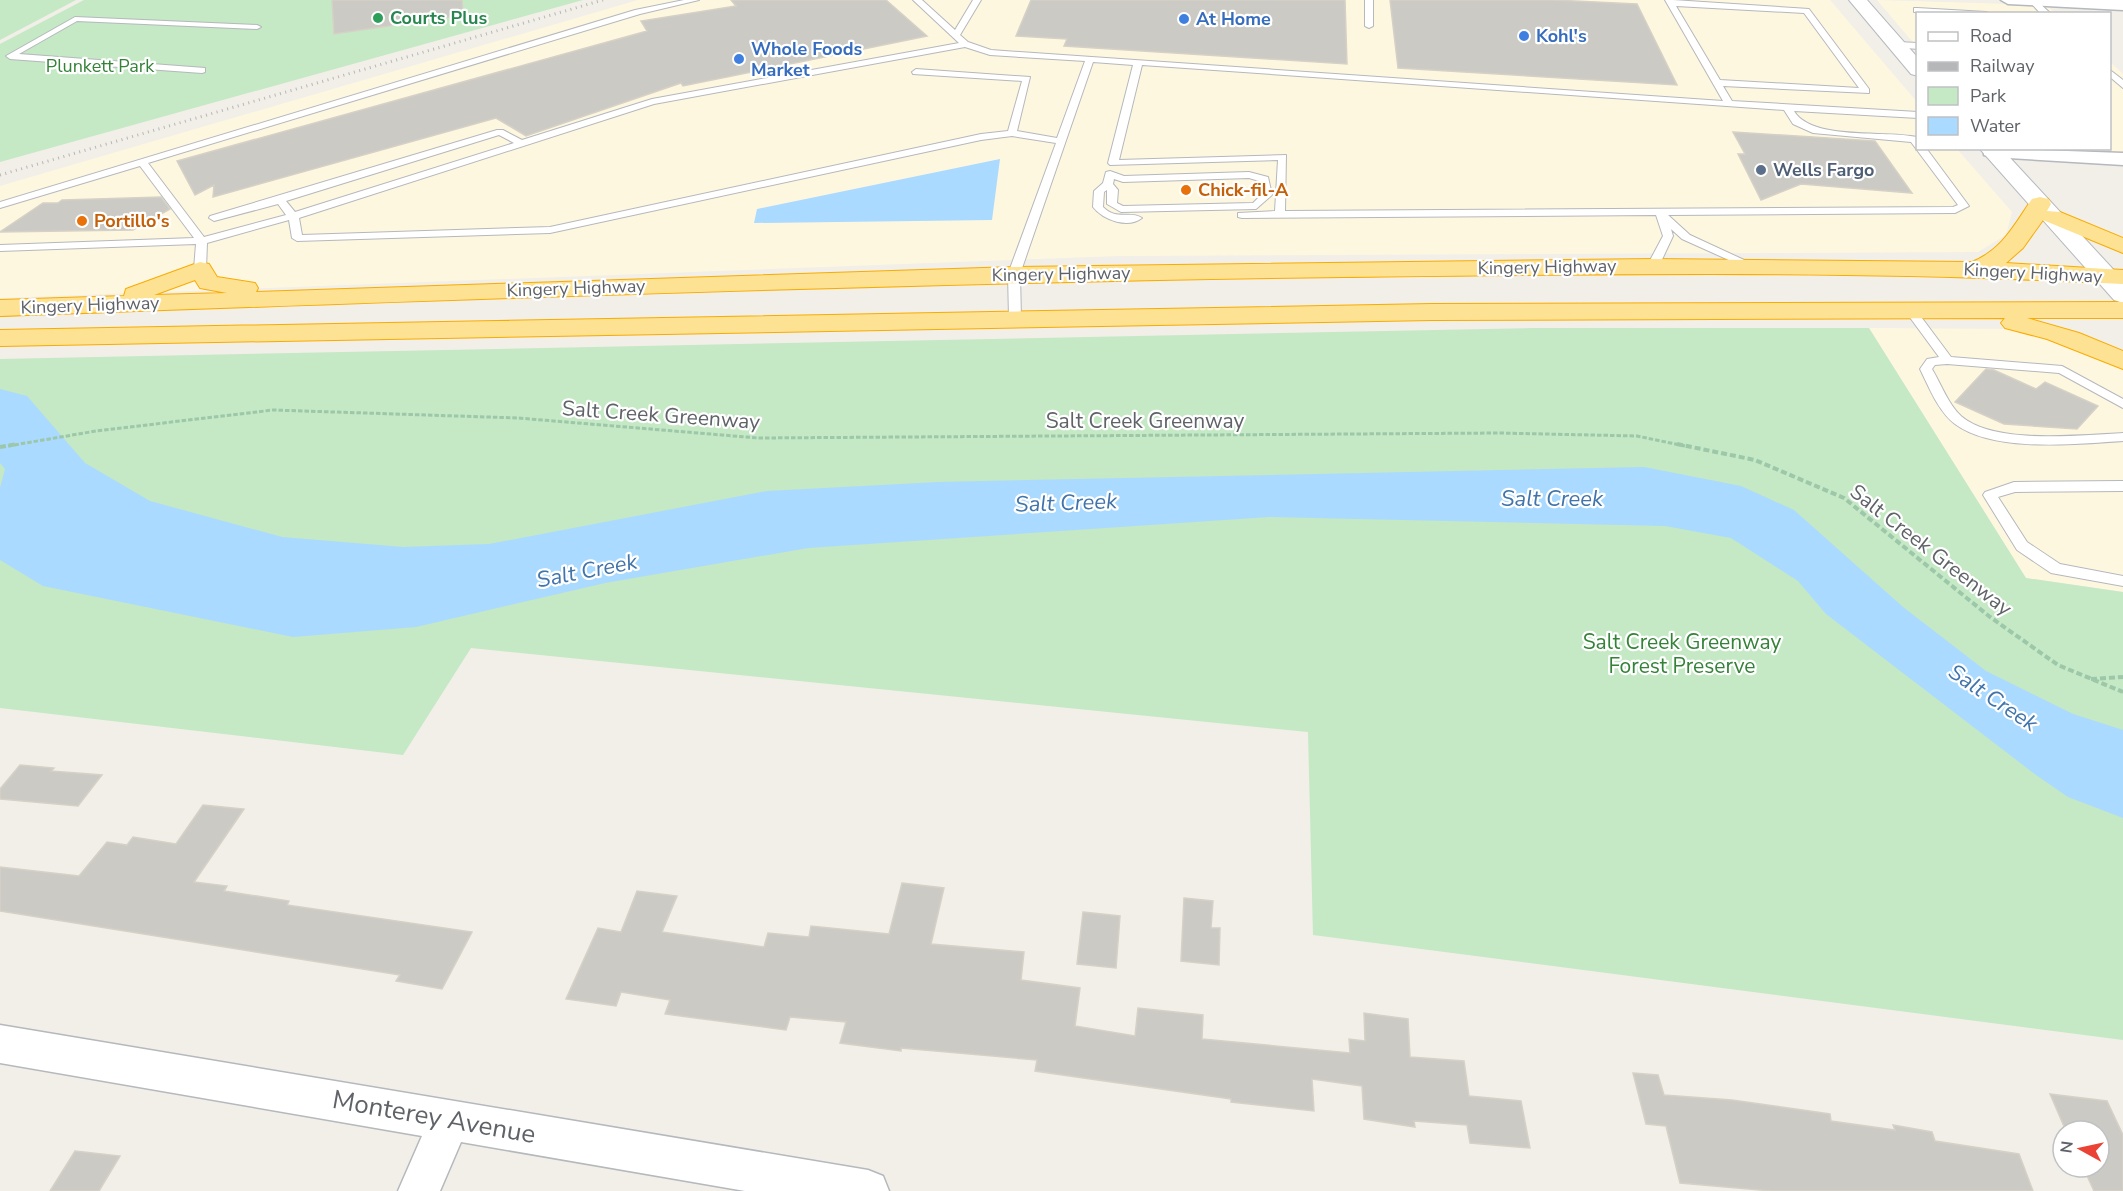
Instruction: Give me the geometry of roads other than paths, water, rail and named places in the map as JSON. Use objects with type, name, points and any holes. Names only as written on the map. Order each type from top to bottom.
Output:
[{"type":"highway","points":[[1976,269],[1996,262],[2018,242],[2046,210],[2123,246]]},
{"type":"highway","name":"Kingery Highway","points":[[0,308],[1014,274],[1653,266],[1976,269],[2118,283]]},
{"type":"highway","points":[[105,304],[200,269],[209,283],[252,288],[425,282],[521,290]]},
{"type":"highway","points":[[1432,312],[1516,300],[1691,287],[2065,288],[2118,283]]},
{"type":"highway","points":[[1919,309],[2044,328],[2081,341],[2123,361]]},
{"type":"highway","name":"Kingery Highway","points":[[2,339],[1015,318],[1432,312],[2123,310]]},
{"type":"main road","points":[[1858,0],[1916,69]]},
{"type":"main road","points":[[1990,150],[2118,283]]},
{"type":"street","points":[[2008,0],[2123,5]]},
{"type":"street","points":[[1990,150],[2123,159]]},
{"type":"street","name":"Monterey Avenue","points":[[0,1044],[868,1191]]},
{"type":"street","points":[[419,1191],[450,1120]]},
{"type":"lane","points":[[0,206],[639,12],[695,0]]},
{"type":"lane","points":[[917,0],[965,45]]},
{"type":"lane","points":[[956,36],[977,0]]},
{"type":"lane","points":[[1369,0],[1369,27]]},
{"type":"lane","points":[[1670,1],[1806,11],[1866,91],[1717,83]]},
{"type":"lane","points":[[1670,1],[1729,104]]},
{"type":"lane","points":[[2033,1],[2044,12]]},
{"type":"lane","points":[[1917,10],[1952,12]]},
{"type":"lane","points":[[202,70],[10,56],[75,19],[234,28],[257,27]]},
{"type":"lane","points":[[0,248],[202,241],[293,216],[671,98],[965,45],[990,52],[1916,115]]},
{"type":"lane","points":[[1896,45],[1916,46]]},
{"type":"lane","points":[[1015,318],[1014,274],[1090,59]]},
{"type":"lane","points":[[1138,62],[1109,179],[1099,191],[1098,207],[1103,215],[1115,219],[1280,214],[1955,210],[1964,206],[1922,150]]},
{"type":"lane","points":[[916,72],[1027,78],[1012,133]]},
{"type":"lane","points":[[2111,75],[2123,85]]},
{"type":"lane","points":[[1787,107],[1796,122],[1815,131],[1914,139],[1916,142]]},
{"type":"lane","points":[[214,218],[500,132],[522,144]]},
{"type":"lane","points":[[280,200],[293,216],[297,238],[550,230],[981,136],[1012,133],[1061,141]]},
{"type":"lane","points":[[1113,163],[1283,157],[1280,214]]},
{"type":"lane","points":[[144,164],[202,241],[200,269]]},
{"type":"lane","points":[[0,216],[109,180],[118,171]]},
{"type":"lane","points":[[1249,175],[1264,179],[1267,195],[1256,206],[1120,209],[1112,204],[1113,190],[1109,179],[1249,175]]},
{"type":"lane","points":[[1653,266],[1668,236],[1660,213]]},
{"type":"lane","points":[[1660,213],[1686,237],[1751,267]]},
{"type":"lane","points":[[0,238],[135,235],[146,243]]},
{"type":"lane","points":[[1919,309],[1947,360]]},
{"type":"lane","points":[[2123,404],[2062,370],[1947,360],[1931,362],[1926,369],[1957,420],[1980,433],[2074,440],[2123,437]]},
{"type":"lane","points":[[2123,486],[2014,487],[1990,495],[2022,546],[2056,569],[2123,581]]},
{"type":"water","points":[[1000,159],[992,220],[754,223],[757,209]]},
{"type":"water","name":"Salt Creek","points":[[0,389],[27,396],[85,463],[150,501],[282,537],[403,547],[489,544],[767,491],[939,482],[1644,467],[1741,486],[1794,510],[1903,607],[1986,671],[2073,714],[2123,730],[2123,818],[2068,797],[2036,775],[1826,614],[1798,581],[1731,538],[1665,526],[1269,517],[808,548],[605,583],[416,627],[293,637],[43,586],[0,560],[0,488],[5,469],[0,463]]},
{"type":"railway","points":[[0,175],[603,0]]},
{"type":"place","name":"Courts Plus","points":[[378,18]]},
{"type":"place","name":"At Home","points":[[1184,19]]},
{"type":"place","name":"Kohl's","points":[[1524,36]]},
{"type":"place","name":"Whole Foods Market","points":[[739,59]]},
{"type":"place","name":"Wells Fargo","points":[[1761,170]]},
{"type":"place","name":"Chick-fil-A","points":[[1186,190]]},
{"type":"place","name":"Portillo's","points":[[82,221]]},
{"type":"park label","name":"Plunkett Park","points":[[100,66]]},
{"type":"park label","name":"Salt Creek Greenway Forest Preserve","points":[[1682,654]]}]
